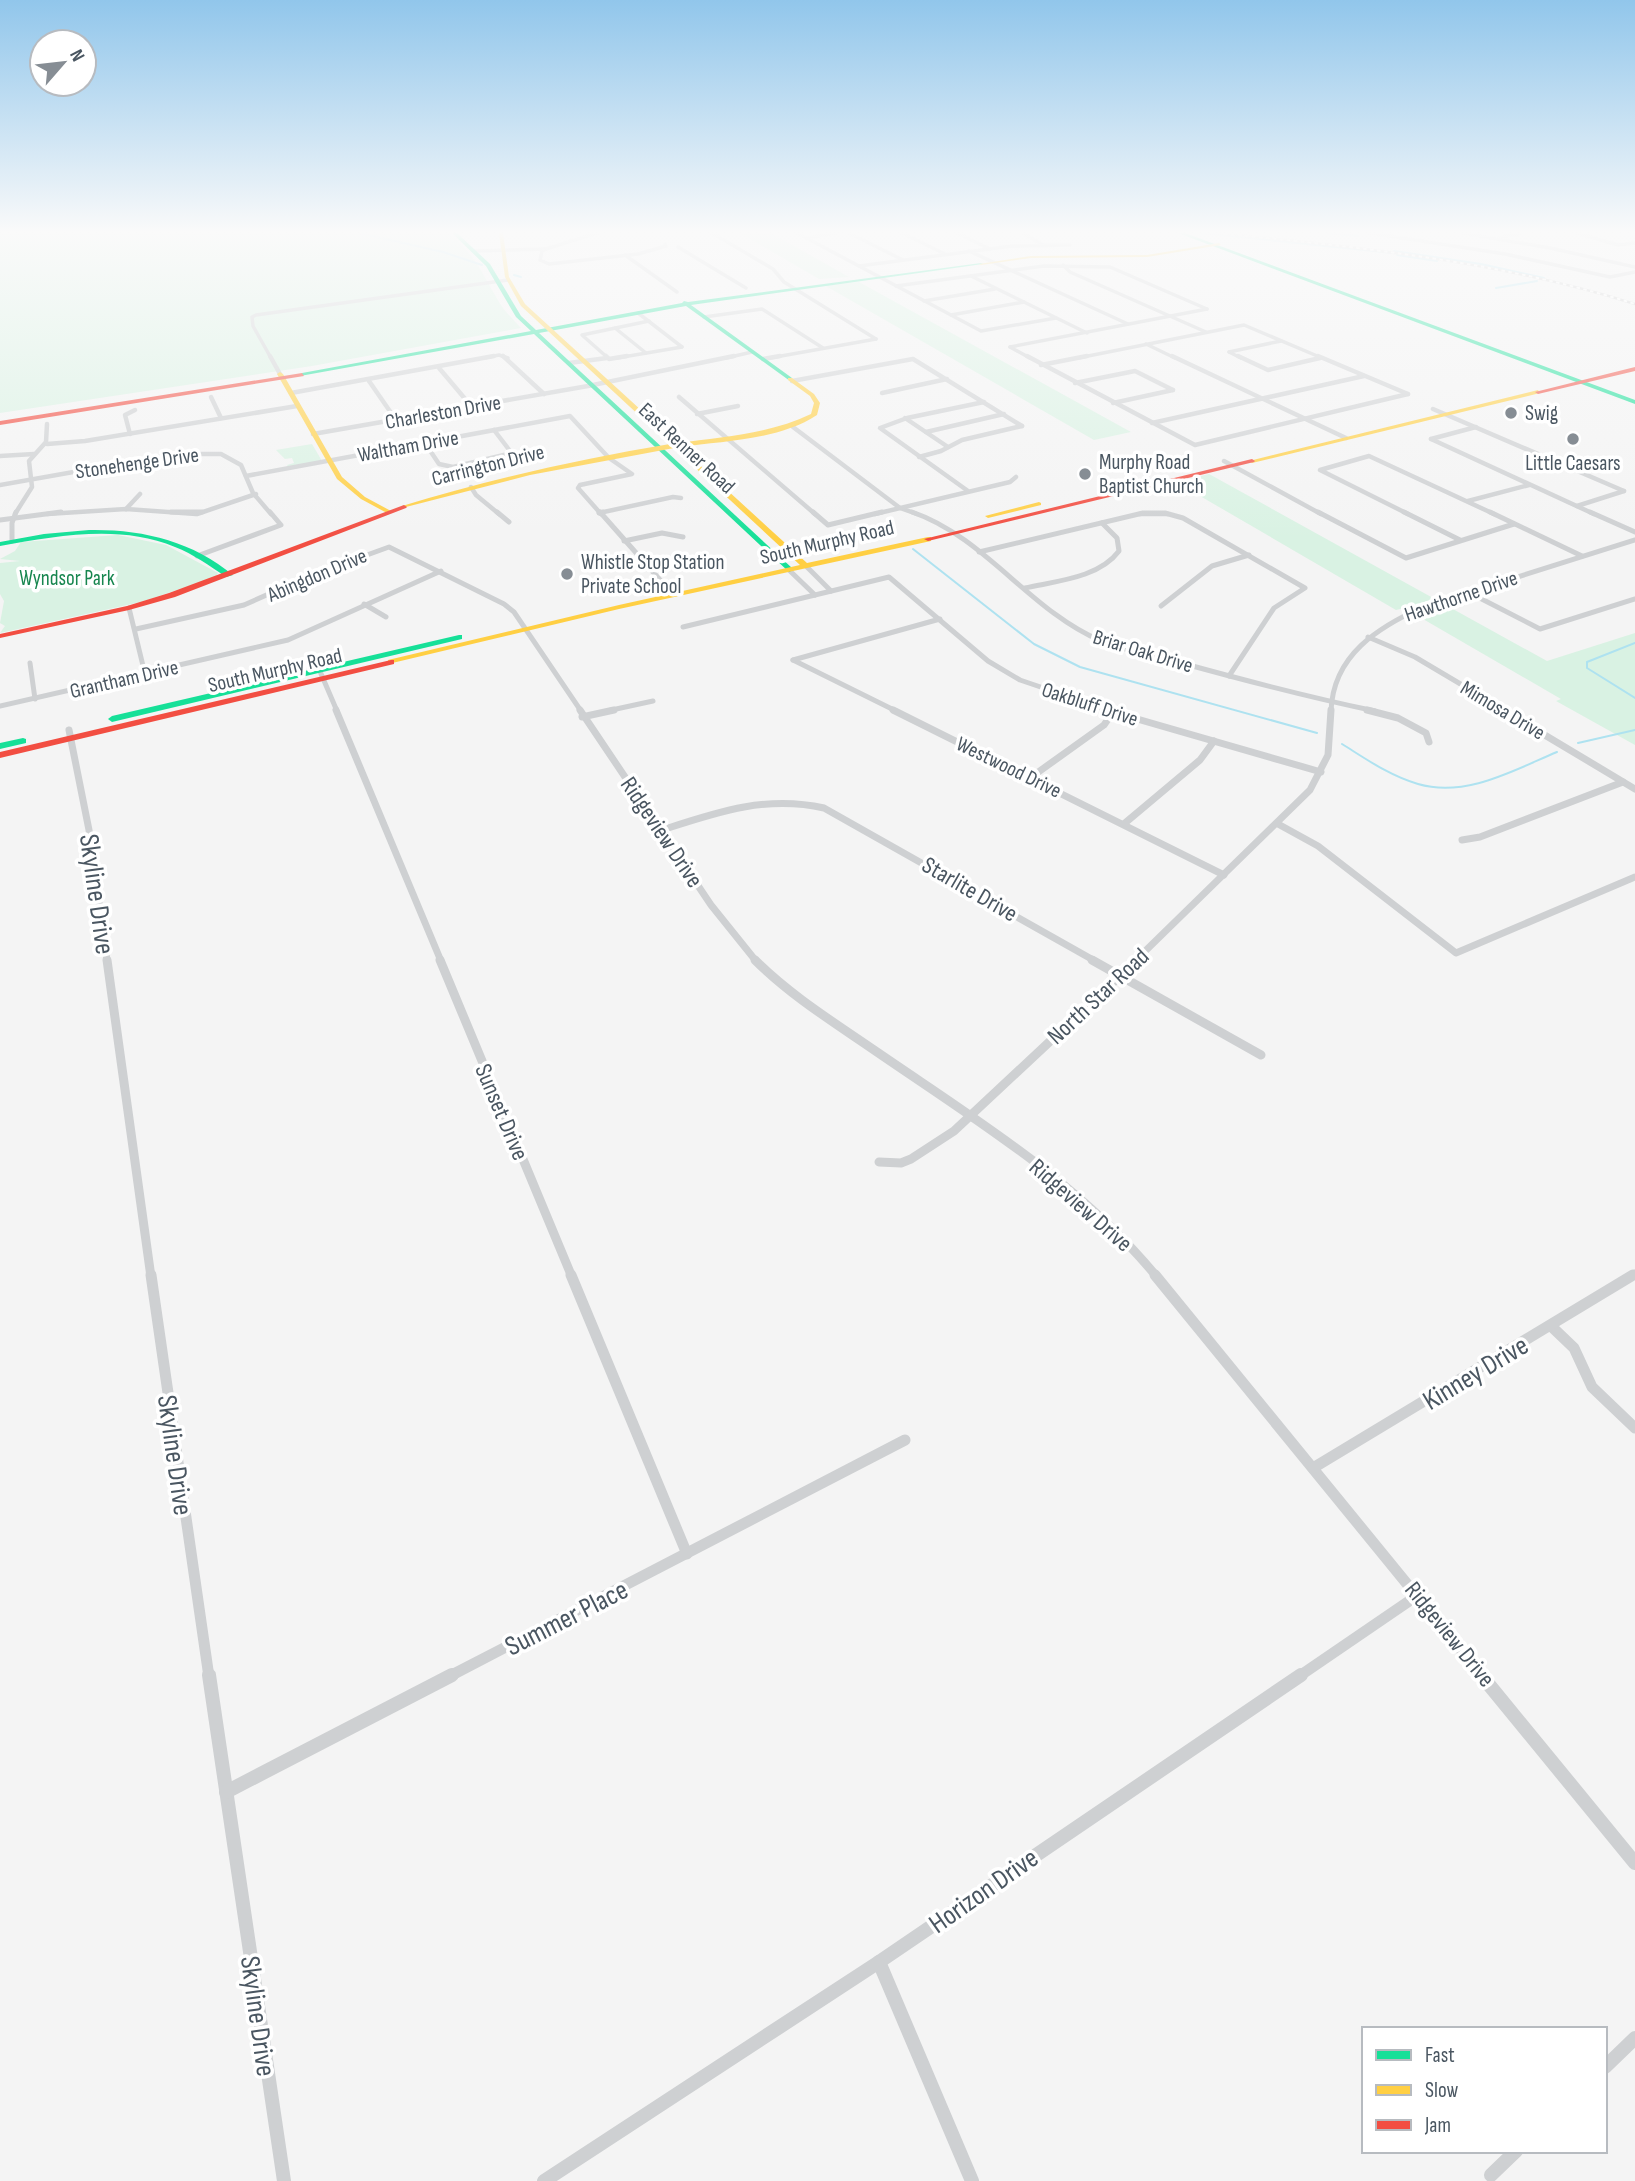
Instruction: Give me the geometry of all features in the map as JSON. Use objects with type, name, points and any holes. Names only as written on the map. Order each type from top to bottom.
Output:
[{"type":"main road","points":[[0,421],[410,354],[503,335]]},
{"type":"main road","name":"East Renner Road","points":[[549,335],[579,361],[659,448],[786,567]]},
{"type":"main road","points":[[728,335],[816,400],[818,409],[811,419],[793,427]]},
{"type":"main road","points":[[1461,335],[1635,396]]},
{"type":"main road","points":[[1580,378],[1635,363]]},
{"type":"main road","points":[[1580,378],[1635,369]]},
{"type":"main road","points":[[281,376],[327,461],[348,487],[389,512]]},
{"type":"main road","points":[[1580,378],[1635,402]]},
{"type":"main road","name":"South Murphy Road","points":[[0,746],[69,734],[523,626],[950,530],[1580,378]]},
{"type":"main road","name":"East Renner Road","points":[[597,383],[675,445],[802,563]]},
{"type":"main road","name":"Carrington Drive","points":[[0,636],[129,608],[229,575],[389,512],[471,487],[675,445],[793,427]]},
{"type":"main road","points":[[6,542],[59,534],[119,533],[162,540],[198,556],[229,575]]},
{"type":"main road","name":"South Murphy Road","points":[[523,626],[668,589],[786,567]]},
{"type":"main road","name":"South Murphy Road","points":[[0,755],[69,734]]},
{"type":"street","points":[[258,335],[281,376]]},
{"type":"street","points":[[584,335],[607,357]]},
{"type":"street","points":[[623,335],[646,353]]},
{"type":"street","points":[[579,361],[682,347],[666,335]]},
{"type":"street","points":[[802,335],[823,348]]},
{"type":"street","name":"Charleston Drive","points":[[313,434],[711,363],[876,339],[869,335]]},
{"type":"street","points":[[1077,335],[1010,347],[1195,446],[1408,394],[1267,335]]},
{"type":"street","points":[[1041,365],[1192,335]]},
{"type":"street","points":[[1281,341],[1229,352],[1268,370],[1321,358]]},
{"type":"street","points":[[1146,344],[1341,436]]},
{"type":"street","points":[[291,393],[503,356],[544,394]]},
{"type":"street","points":[[792,381],[913,359],[1022,426],[962,440],[919,457]]},
{"type":"street","points":[[439,368],[472,407]]},
{"type":"street","points":[[1076,383],[1135,371],[1173,390],[1113,403]]},
{"type":"street","points":[[1152,424],[1364,376]]},
{"type":"street","points":[[882,393],[947,380]]},
{"type":"street","points":[[369,381],[396,420]]},
{"type":"street","points":[[211,397],[220,418]]},
{"type":"street","points":[[679,397],[828,525],[1010,482],[1016,477]]},
{"type":"street","points":[[968,491],[880,428],[905,418],[984,402]]},
{"type":"street","points":[[6,542],[15,510],[30,492],[32,480],[29,461],[47,444],[85,441],[298,405]]},
{"type":"street","points":[[697,414],[738,406]]},
{"type":"street","points":[[130,434],[125,415],[135,410]]},
{"type":"street","points":[[1439,412],[1624,491],[1577,506]]},
{"type":"street","points":[[926,432],[1004,414]]},
{"type":"street","name":"Waltham Drive","points":[[246,476],[570,416],[609,458]]},
{"type":"street","points":[[905,418],[948,447]]},
{"type":"street","points":[[47,424],[47,444]]},
{"type":"street","points":[[793,427],[900,508]]},
{"type":"street","points":[[1476,427],[1431,439],[1635,532]]},
{"type":"street","points":[[425,443],[439,464],[453,467],[508,454],[510,451],[494,430]]},
{"type":"street","name":"Stonehenge Drive","points":[[0,485],[197,452],[230,457],[241,465],[256,494],[281,525],[198,556]]},
{"type":"street","points":[[0,456],[34,454]]},
{"type":"street","points":[[1460,540],[1320,470],[1369,456],[1376,458],[1582,556]]},
{"type":"street","points":[[609,458],[632,474],[580,485],[578,488],[668,589]]},
{"type":"street","points":[[1228,463],[1394,554],[1403,556],[1410,557],[1514,524]]},
{"type":"street","points":[[1468,501],[1529,485]]},
{"type":"street","points":[[471,487],[476,495],[509,522]]},
{"type":"street","points":[[126,509],[140,494]]},
{"type":"street","points":[[0,520],[78,510],[126,509],[197,514],[256,494]]},
{"type":"street","points":[[599,513],[673,497],[681,498]]},
{"type":"street","name":"Briar Oak Drive","points":[[900,508],[925,515],[950,530],[1086,634],[1131,650],[1398,718],[1426,733],[1429,742]]},
{"type":"street","points":[[979,552],[1143,513],[1165,513],[1183,517],[1303,586],[1305,591],[1274,608],[1229,676]]},
{"type":"street","points":[[1025,588],[1102,568],[1114,562],[1119,554],[1120,540],[1118,535],[1102,523]]},
{"type":"street","points":[[624,541],[662,533],[683,537]]},
{"type":"street","name":"Hawthorne Drive","points":[[1224,875],[1278,824],[1310,790],[1321,772],[1331,742],[1332,701],[1338,677],[1345,663],[1368,637],[1406,614],[1635,540]]},
{"type":"street","name":"Abingdon Drive","points":[[136,629],[251,602],[303,578],[386,547],[398,549],[504,604],[523,626]]},
{"type":"street","points":[[1161,606],[1212,566],[1249,555]]},
{"type":"street","name":"East Renner Road","points":[[802,563],[831,591]]},
{"type":"street","name":"East Renner Road","points":[[786,567],[815,595]]},
{"type":"street","name":"Grantham Drive","points":[[0,706],[288,640],[441,571]]},
{"type":"street","name":"Oakbluff Drive","points":[[831,591],[889,578],[988,661],[1020,680],[1113,712],[1321,772]]},
{"type":"street","points":[[682,627],[831,591]]},
{"type":"street","points":[[1468,592],[1540,629],[1635,599]]},
{"type":"street","points":[[364,604],[386,617]]},
{"type":"street","points":[[129,608],[145,674]]},
{"type":"street","name":"Westwood Drive","points":[[940,619],[793,660],[1125,823],[1224,875]]},
{"type":"street","name":"Ridgeview Drive","points":[[523,626],[721,919],[768,973],[799,999],[969,1116],[1096,1211],[1128,1242],[1635,1863]]},
{"type":"street","name":"Mimosa Drive","points":[[1368,637],[1415,657],[1635,789]]},
{"type":"street","points":[[30,663],[35,699]]},
{"type":"street","name":"Sunset Drive","points":[[321,674],[687,1554]]},
{"type":"street","points":[[582,717],[653,701]]},
{"type":"street","points":[[1030,778],[1104,725],[1113,712]]},
{"type":"street","name":"Skyline Drive","points":[[69,734],[89,831],[179,1475],[284,2181]]},
{"type":"street","points":[[1125,823],[1200,760],[1214,741]]},
{"type":"street","points":[[1462,841],[1480,837],[1623,782]]},
{"type":"street","name":"Starlite Drive","points":[[662,830],[759,802],[795,801],[824,808],[1261,1055]]},
{"type":"street","points":[[1278,824],[1318,846],[1456,953],[1635,877]]},
{"type":"street","name":"North Star Road","points":[[879,1163],[901,1163],[939,1142],[1121,975],[1224,875]]},
{"type":"street","name":"Kinney Drive","points":[[1313,1468],[1635,1275]]},
{"type":"street","points":[[1551,1326],[1574,1348],[1592,1387],[1635,1427]]},
{"type":"street","name":"Summer Place","points":[[226,1792],[905,1440]]},
{"type":"street","name":"Horizon Drive","points":[[544,2181],[879,1962],[1418,1595]]},
{"type":"street","points":[[879,1962],[972,2181]]},
{"type":"street","points":[[1607,2065],[1635,2038]]},
{"type":"street","points":[[1491,2175],[1514,2153]]},
{"type":"green space","points":[[0,335],[484,335],[312,366],[0,413]]},
{"type":"green space","points":[[911,335],[955,335],[1131,432],[1094,440]]},
{"type":"green space","points":[[312,444],[322,461],[288,467],[287,465],[294,463],[292,458],[285,459],[276,450]]},
{"type":"green space","points":[[1209,474],[1547,661],[1635,633],[1635,745],[1556,701],[1561,699],[1404,608],[1396,610],[1176,482]]},
{"type":"green space","name":"Wyndsor Park","points":[[118,535],[166,545],[218,573],[216,577],[141,602],[0,633],[5,626],[0,623],[4,601],[0,594],[0,563],[20,561],[0,559],[15,551],[21,542]]},
{"type":"waterway","points":[[913,549],[1034,644],[1080,667],[1317,733]]},
{"type":"waterway","points":[[1635,643],[1587,662],[1587,668],[1635,698]]},
{"type":"waterway","points":[[1578,743],[1635,730]]},
{"type":"waterway","points":[[1342,744],[1378,767],[1418,784],[1436,787],[1472,785],[1507,774],[1557,752]]},
{"type":"traffic: fast","points":[[302,375],[520,335]]},
{"type":"traffic: fast","points":[[538,335],[789,570]]},
{"type":"traffic: fast","points":[[729,335],[790,379]]},
{"type":"traffic: fast","points":[[1454,335],[1635,402]]},
{"type":"traffic: fast","points":[[0,544],[67,533],[134,534],[177,545],[229,575]]},
{"type":"traffic: fast","points":[[112,719],[459,637]]},
{"type":"traffic: fast","points":[[0,746],[23,741]]},
{"type":"traffic: slow","points":[[555,335],[806,566]]},
{"type":"traffic: slow","points":[[280,374],[339,478],[363,498],[389,512]]},
{"type":"traffic: slow","points":[[404,507],[562,466],[779,429],[814,415],[817,403],[812,395],[790,379]]},
{"type":"traffic: slow","points":[[1252,461],[1538,392]]},
{"type":"traffic: slow","points":[[988,516],[1039,504]]},
{"type":"traffic: slow","points":[[391,662],[619,607],[928,539]]},
{"type":"traffic: jam","points":[[1538,392],[1635,369]]},
{"type":"traffic: jam","points":[[0,423],[302,375]]},
{"type":"traffic: jam","points":[[928,539],[1252,461]]},
{"type":"traffic: jam","points":[[0,636],[129,608],[172,595],[404,507]]},
{"type":"traffic: jam","points":[[0,755],[391,662]]},
{"type":"place","name":"Swig","points":[[1511,413]]},
{"type":"place","name":"Little Caesars","points":[[1573,439]]},
{"type":"place","name":"Murphy Road Baptist Church","points":[[1085,474]]},
{"type":"place","name":"Whistle Stop Station Private School","points":[[567,574]]}]
